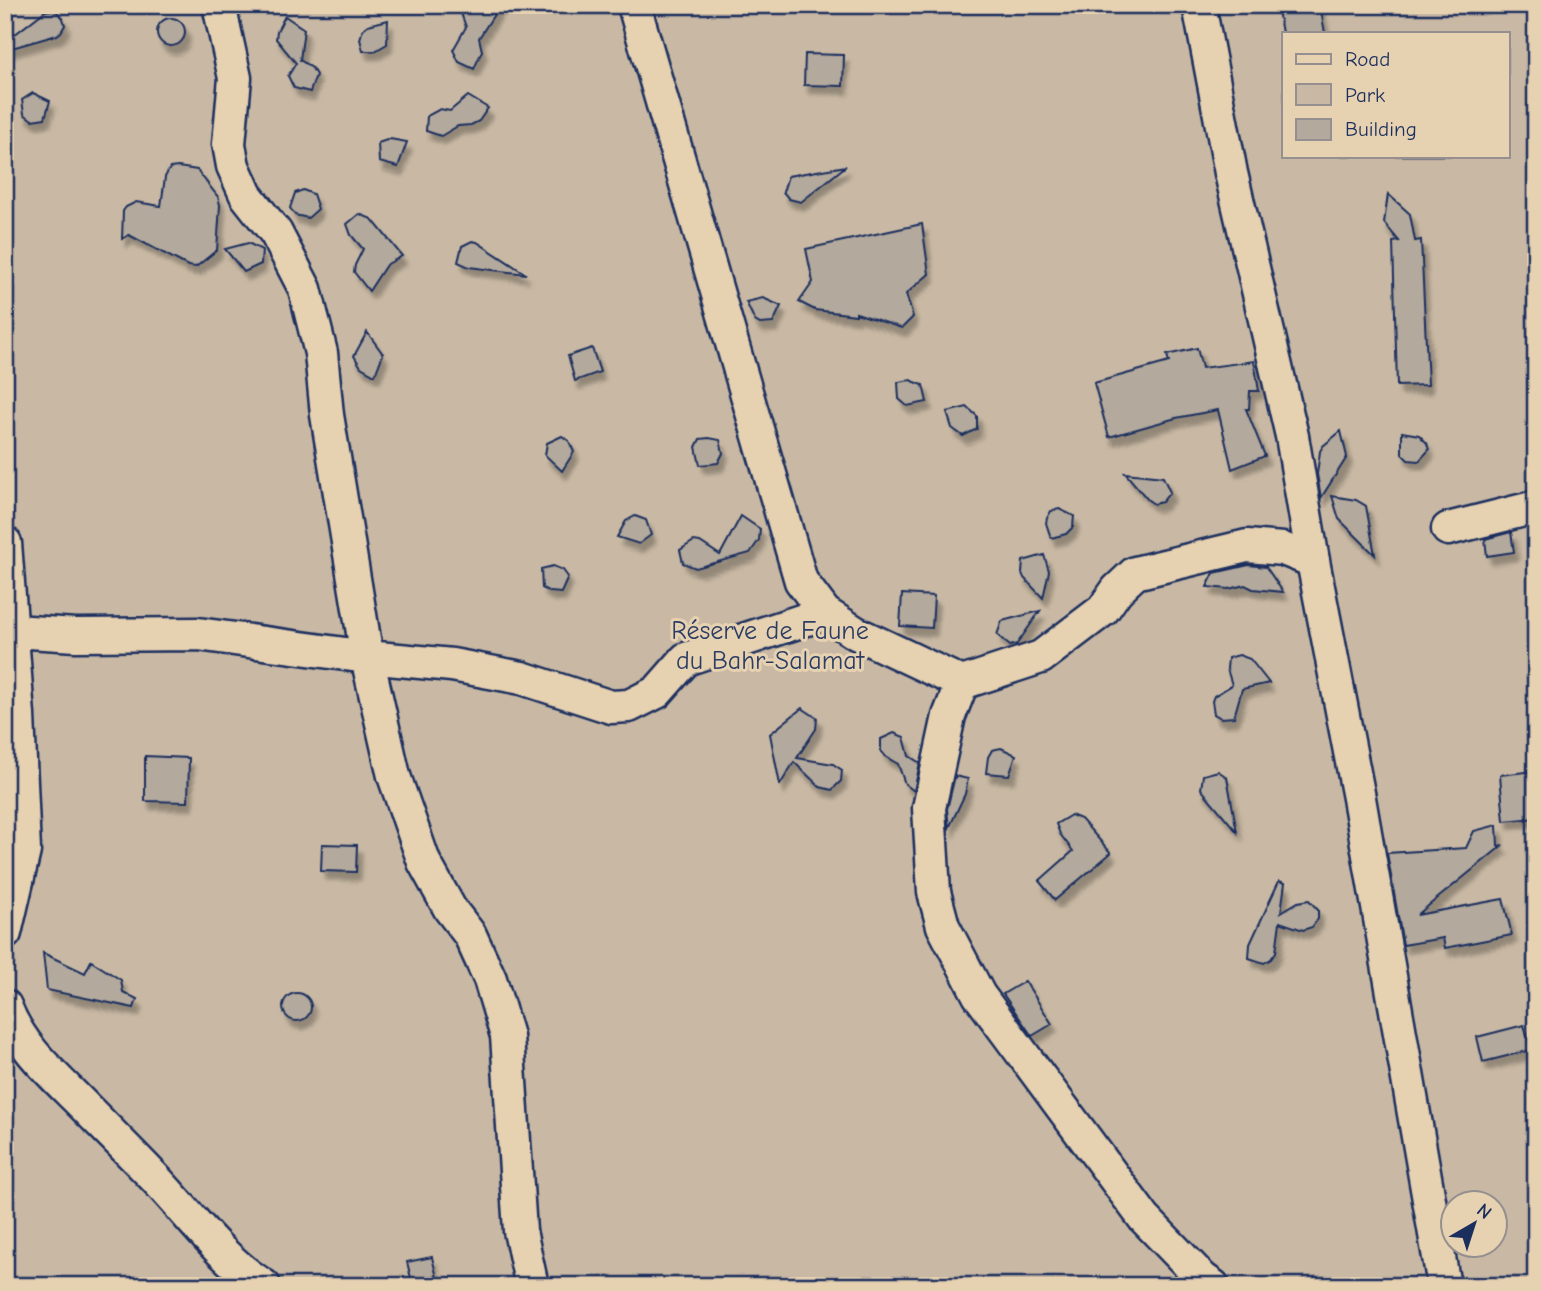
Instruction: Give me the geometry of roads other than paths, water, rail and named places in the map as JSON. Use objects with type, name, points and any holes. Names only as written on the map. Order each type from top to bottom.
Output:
[{"type":"street","points":[[219,5],[235,78],[229,144],[233,166],[246,195],[276,233],[305,289],[321,353],[327,415],[366,657],[394,776],[420,849],[450,909],[470,935],[490,979],[507,1036],[520,1231],[532,1286]]},
{"type":"street","points":[[634,5],[801,581],[825,613],[856,633],[962,683],[1041,657],[1103,610],[1117,590],[1135,573],[1247,546],[1283,549],[1313,561]]},
{"type":"street","points":[[1199,5],[1231,173],[1292,436],[1359,798],[1444,1286]]},
{"type":"street","points":[[1448,529],[1536,507]]},
{"type":"street","points":[[5,543],[13,631],[12,712],[24,851],[5,933]]},
{"type":"street","points":[[13,631],[76,635],[198,634],[366,657],[452,665],[522,678],[611,706],[629,706],[657,692],[686,659],[825,613]]},
{"type":"street","points":[[962,683],[949,716],[929,808],[934,892],[943,926],[979,995],[1144,1218],[1213,1286]]},
{"type":"street","points":[[5,1006],[13,1028],[37,1059],[152,1176],[211,1242],[242,1272],[264,1286]]},
{"type":"park label","name":"Réserve de Faune du Bahr-Salamat","points":[[770,646]]}]
